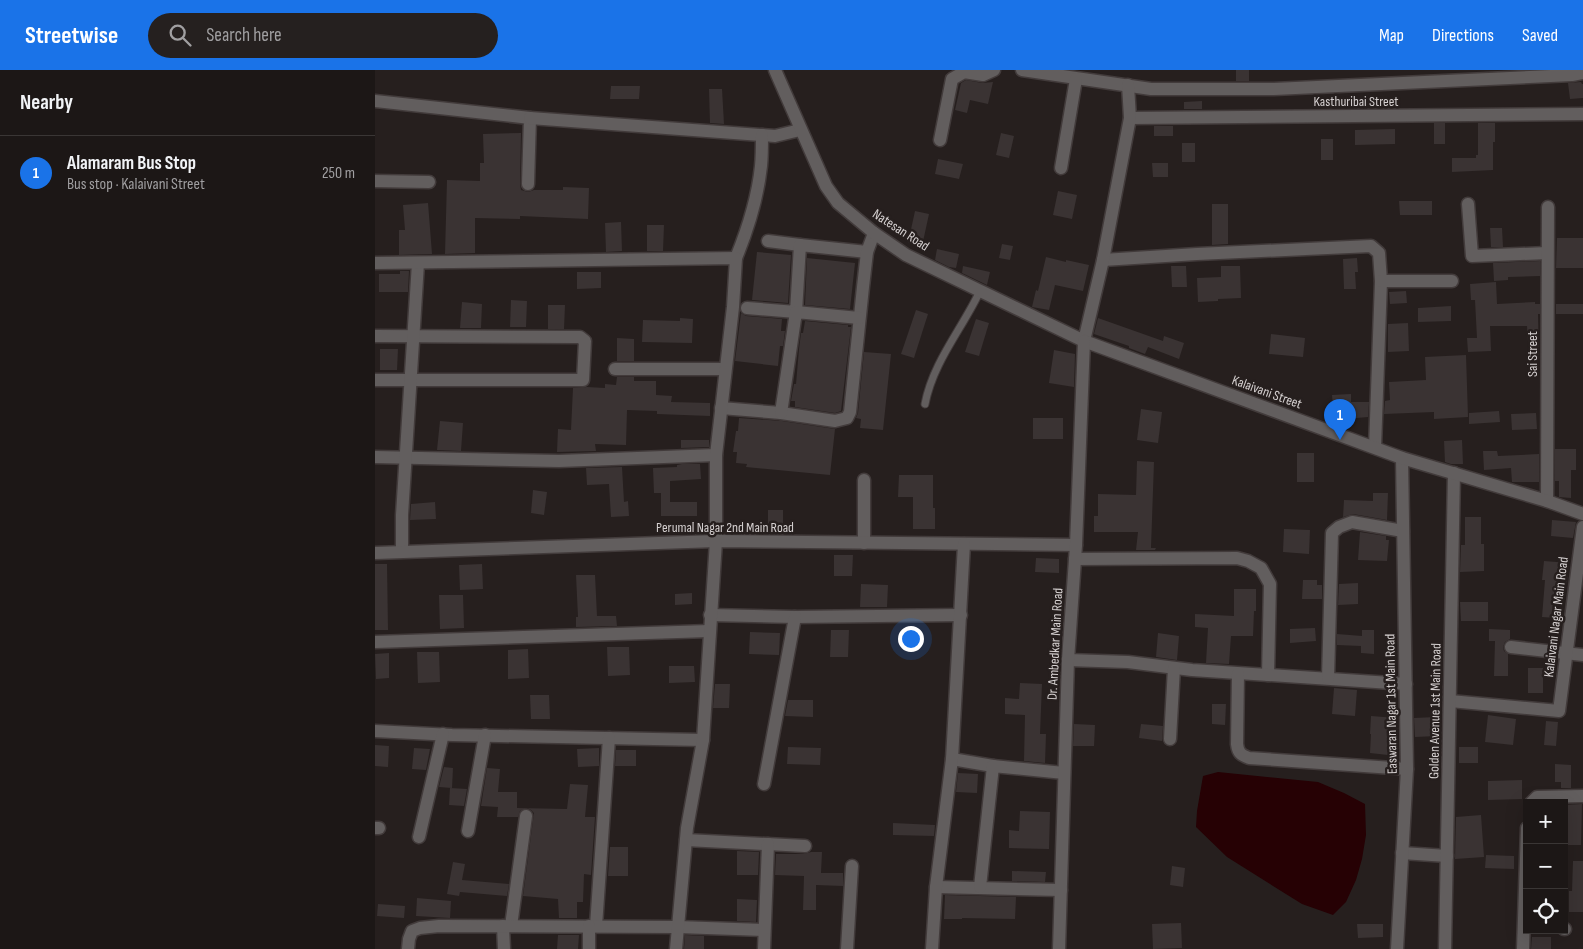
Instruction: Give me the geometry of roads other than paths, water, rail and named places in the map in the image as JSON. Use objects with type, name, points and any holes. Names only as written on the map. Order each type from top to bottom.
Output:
[{"type":"street","name":"Natesan Road","points":[[775,70],[826,186],[838,203],[874,233],[906,255],[1084,341]]},
{"type":"street","points":[[940,140],[952,79],[964,72],[983,75],[994,70]]},
{"type":"street","points":[[1022,70],[1151,88],[1274,89],[1583,73]]},
{"type":"street","points":[[1061,168],[1076,79]]},
{"type":"street","name":"Dr. Ambedkar Main Road","points":[[1059,949],[1068,660],[1075,559],[1084,341],[1103,260],[1129,118],[1128,86]]},
{"type":"street","points":[[375,101],[529,118],[775,136],[800,130]]},
{"type":"street","name":"Kasthuribai Street","points":[[1129,118],[1583,114]]},
{"type":"street","points":[[528,184],[529,118]]},
{"type":"street","points":[[676,949],[686,840],[703,740],[716,541],[717,455],[725,369],[737,258],[757,190],[761,167],[762,134]]},
{"type":"street","points":[[375,181],[429,182]]},
{"type":"street","points":[[1469,204],[1472,256],[1547,253]]},
{"type":"street","name":"Sai Street","points":[[1547,207],[1547,501]]},
{"type":"street","points":[[721,408],[781,413],[835,421],[847,418],[850,412],[867,252],[874,233]]},
{"type":"street","points":[[769,241],[867,252]]},
{"type":"street","points":[[781,413],[796,312],[801,245]]},
{"type":"street","points":[[1103,260],[1371,246],[1379,253],[1381,281],[1375,448]]},
{"type":"street","points":[[375,263],[737,258]]},
{"type":"street","points":[[402,551],[402,515],[418,263]]},
{"type":"street","points":[[1381,281],[1452,281]]},
{"type":"street","points":[[747,308],[859,318]]},
{"type":"street","points":[[375,336],[580,337],[585,341],[586,348],[583,380],[375,380]]},
{"type":"street","name":"Kalaivani Street","points":[[1084,341],[1402,458],[1547,501],[1583,514]]},
{"type":"street","points":[[615,369],[725,369]]},
{"type":"street","points":[[375,457],[559,461],[717,455]]},
{"type":"street","name":"Easwaran Nagar 1st Main Road","points":[[1397,949],[1407,769],[1402,458]]},
{"type":"street","name":"Golden Avenue 1st Main Road","points":[[1445,949],[1454,473]]},
{"type":"street","points":[[864,480],[864,542]]},
{"type":"street","points":[[1328,678],[1332,533],[1339,527],[1352,522],[1403,531]]},
{"type":"street","name":"Kalaivani Nagar Main Road","points":[[1450,701],[1559,711],[1583,527]]},
{"type":"street","name":"Perumal Nagar 2nd Main Road","points":[[375,552],[716,541],[1075,545]]},
{"type":"street","points":[[932,949],[936,887],[951,759],[964,544]]},
{"type":"street","points":[[1075,559],[1237,558],[1257,564],[1271,584],[1267,675]]},
{"type":"street","points":[[710,615],[795,617],[961,615]]},
{"type":"street","points":[[764,784],[795,617]]},
{"type":"street","points":[[375,642],[709,631]]},
{"type":"street","points":[[1511,647],[1583,655]]},
{"type":"street","points":[[1068,660],[1128,662],[1238,674],[1406,684]]},
{"type":"street","points":[[1170,740],[1174,668]]},
{"type":"street","points":[[1238,674],[1237,744],[1238,751],[1242,755],[1249,758],[1407,769]]},
{"type":"street","points":[[375,730],[443,734],[703,740]]},
{"type":"street","points":[[419,837],[443,734]]},
{"type":"street","points":[[468,831],[485,735]]},
{"type":"street","points":[[589,949],[593,926],[609,738]]},
{"type":"street","points":[[951,759],[993,766],[1064,772]]},
{"type":"street","points":[[980,887],[993,766]]},
{"type":"street","points":[[1535,799],[1537,797],[1583,796]]},
{"type":"street","points":[[503,949],[526,816]]},
{"type":"street","points":[[686,840],[805,846]]},
{"type":"street","points":[[765,949],[764,930],[768,844]]},
{"type":"street","points":[[1402,853],[1447,856]]},
{"type":"street","points":[[847,949],[853,866]]},
{"type":"street","points":[[936,887],[1061,890]]},
{"type":"street","points":[[408,949],[412,931],[439,926],[678,927],[764,930]]},
{"type":"street","points":[[1523,949],[1524,934]]},
{"type":"lane","points":[[925,404],[932,378],[980,291]]},
{"type":"place","name":"Alamaram Bus Stop","points":[[1340,440]]}]
